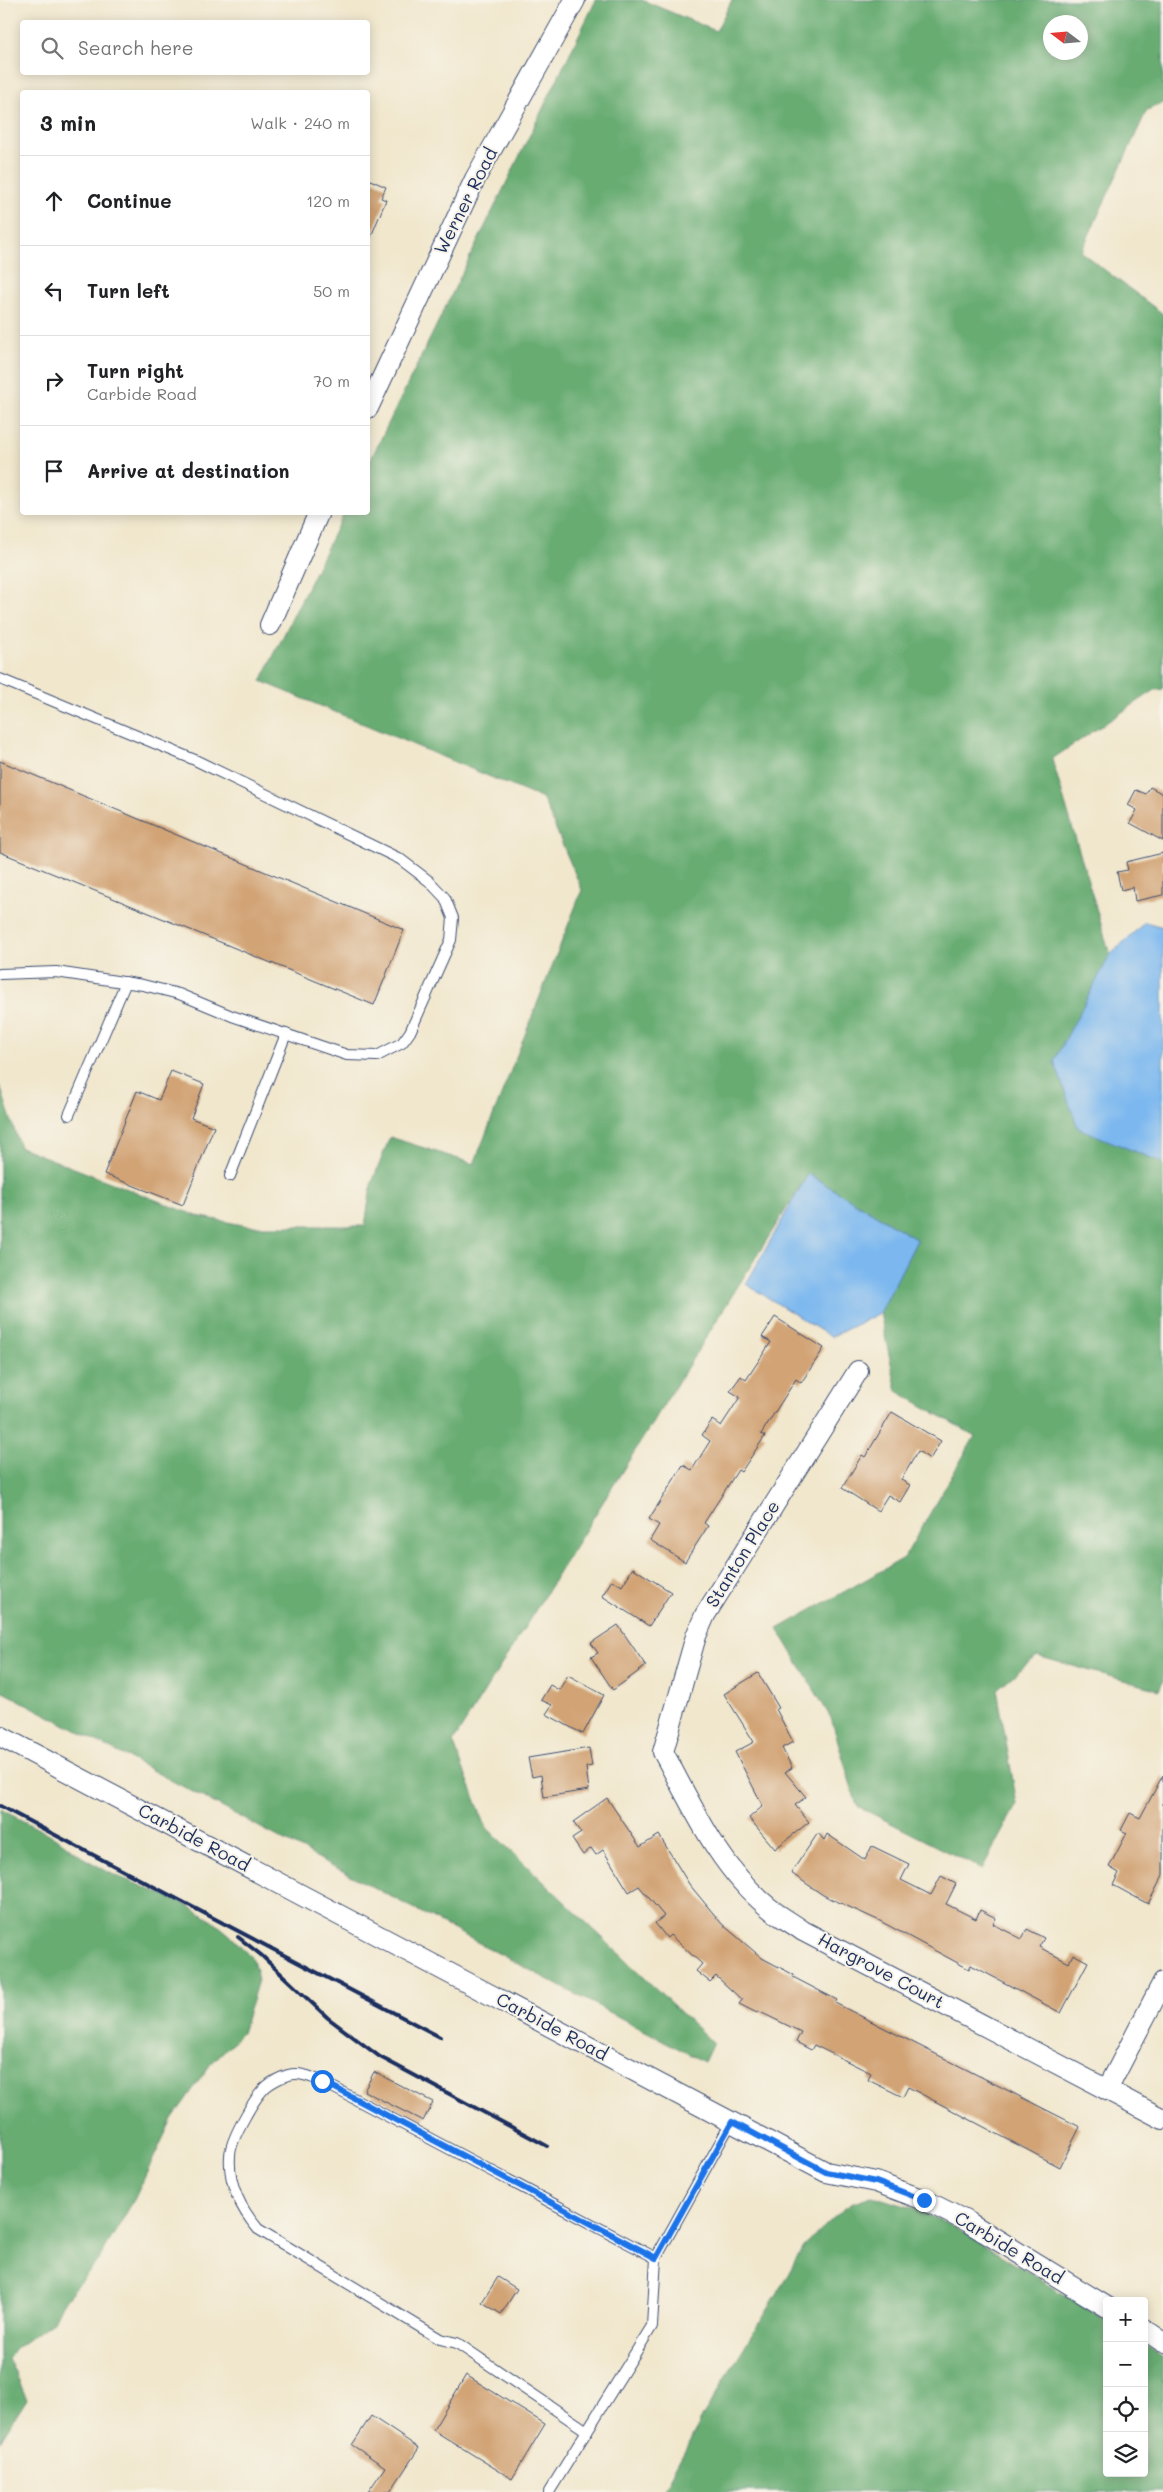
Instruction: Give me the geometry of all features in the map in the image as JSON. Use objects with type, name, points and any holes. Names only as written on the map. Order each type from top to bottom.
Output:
[{"type":"street","name":"Werner Road","points":[[370,404],[475,179],[575,0]]},
{"type":"street","points":[[270,625],[318,515]]},
{"type":"street","name":"Stanton Place","points":[[663,1752],[696,1636],[705,1615],[858,1371]]},
{"type":"street","name":"Carbide Road","points":[[0,1736],[826,2172],[876,2182],[924,2200],[968,2222],[1103,2305]]},
{"type":"street","name":"Hargrove Court","points":[[663,1752],[712,1843],[738,1878],[768,1907],[803,1930],[1163,2119]]},
{"type":"street","points":[[1107,2090],[1163,1982]]},
{"type":"street","points":[[1148,2333],[1163,2342]]},
{"type":"lane","points":[[0,679],[195,760],[391,854],[429,881],[445,898],[453,918],[451,940],[410,1032],[402,1043],[377,1056],[347,1054],[232,1016],[179,994],[126,982],[56,972],[0,974]]},
{"type":"lane","points":[[70,1114],[126,982]]},
{"type":"lane","points":[[230,1176],[286,1034]]},
{"type":"lane","points":[[587,2431],[457,2343],[440,2339],[258,2229],[246,2214],[236,2194],[230,2155],[236,2132],[267,2086],[287,2075],[303,2075],[322,2081],[656,2258]]},
{"type":"lane","points":[[549,2492],[652,2326],[656,2258],[732,2122]]},
{"type":"green space","points":[[596,0],[642,0],[716,31],[732,0],[1163,0],[1163,103],[1147,110],[1081,252],[1163,314],[1163,689],[1155,690],[1052,759],[1110,955],[1054,1062],[1079,1128],[1163,1163],[1163,1682],[1159,1690],[1037,1656],[997,1689],[1017,1804],[982,1869],[857,1806],[831,1718],[778,1629],[904,1558],[975,1436],[897,1391],[880,1313],[917,1240],[808,1174],[453,1742],[486,1827],[713,2043],[704,2062],[0,1690],[0,1086],[20,1147],[197,1216],[248,1226],[365,1226],[371,1185],[390,1137],[474,1164],[582,890],[543,799],[261,681],[343,515],[370,515],[370,461]]},
{"type":"green space","points":[[0,1809],[58,1839],[82,1857],[112,1874],[183,1903],[213,1921],[230,1935],[253,1959],[258,1980],[242,2033],[210,2065],[172,2119],[134,2200],[99,2259],[62,2304],[54,2321],[15,2349],[8,2358],[27,2399],[0,2441]]},
{"type":"green space","points":[[872,2196],[913,2208],[962,2231],[1103,2319],[1103,2477],[1148,2477],[1148,2348],[1163,2357],[1163,2492],[662,2492],[714,2396],[780,2289],[803,2247],[844,2208],[853,2202]]},
{"type":"water","points":[[1145,922],[1163,927],[1163,1163],[1078,1128],[1054,1061],[1110,955]]},
{"type":"water","points":[[808,1174],[917,1240],[880,1313],[831,1337],[746,1284]]},
{"type":"building","points":[[370,180],[386,187],[381,198],[386,200],[370,239]]},
{"type":"building","points":[[0,761],[404,930],[374,1005],[0,852]]},
{"type":"building","points":[[1150,787],[1163,794],[1163,841],[1130,823],[1137,810],[1128,805],[1136,790],[1146,794]]},
{"type":"building","points":[[1163,853],[1163,895],[1135,901],[1133,887],[1121,890],[1117,872],[1128,870],[1126,862]]},
{"type":"building","points":[[171,1071],[204,1084],[191,1118],[214,1127],[183,1205],[104,1174],[137,1091],[159,1100]]},
{"type":"building","points":[[775,1317],[824,1348],[801,1383],[796,1379],[761,1434],[765,1436],[741,1472],[738,1470],[704,1523],[708,1526],[685,1562],[650,1540],[659,1525],[649,1519],[683,1465],[692,1470],[710,1441],[702,1435],[712,1420],[721,1426],[740,1397],[730,1391],[741,1376],[746,1380],[771,1342],[762,1337]]},
{"type":"building","points":[[892,1412],[941,1441],[930,1459],[918,1451],[901,1480],[910,1485],[900,1502],[888,1495],[878,1511],[842,1488],[862,1455],[865,1457]]},
{"type":"building","points":[[633,1568],[671,1592],[649,1626],[602,1596],[612,1580],[622,1586]]},
{"type":"building","points":[[618,1625],[646,1666],[613,1690],[591,1657],[598,1653],[591,1643]]},
{"type":"building","points":[[758,1673],[779,1708],[776,1709],[793,1742],[782,1748],[792,1768],[785,1772],[806,1797],[795,1805],[809,1822],[775,1849],[749,1818],[763,1806],[735,1752],[754,1742],[724,1694]]},
{"type":"building","points":[[568,1675],[604,1695],[583,1734],[546,1714],[552,1705],[541,1700],[550,1685],[559,1690]]},
{"type":"building","points":[[589,1748],[592,1766],[586,1767],[589,1790],[544,1797],[541,1775],[532,1777],[528,1758]]},
{"type":"building","points":[[1163,1775],[1163,1875],[1148,1904],[1113,1885],[1119,1873],[1109,1867],[1127,1833],[1121,1830],[1130,1813],[1140,1818]]},
{"type":"building","points":[[607,1798],[640,1847],[659,1835],[689,1884],[722,1924],[762,1958],[837,2000],[835,2003],[1080,2127],[1060,2167],[908,2087],[903,2097],[868,2080],[871,2073],[814,2045],[811,2050],[796,2042],[801,2032],[739,2004],[742,2000],[716,1976],[710,1982],[696,1971],[702,1964],[670,1935],[667,1938],[655,1923],[664,1916],[639,1886],[629,1892],[603,1850],[596,1855],[591,1848],[583,1855],[572,1839],[581,1833],[573,1822]]},
{"type":"building","points":[[818,1833],[824,1840],[827,1834],[865,1860],[872,1846],[909,1864],[901,1880],[931,1895],[941,1876],[956,1884],[946,1904],[976,1919],[980,1910],[996,1918],[993,1924],[1022,1939],[1027,1929],[1044,1938],[1039,1947],[1069,1963],[1073,1954],[1088,1962],[1061,2013],[971,1965],[969,1969],[880,1921],[823,1895],[791,1873]]},
{"type":"building","points":[[374,2072],[433,2102],[423,2121],[364,2091]]},
{"type":"building","points":[[498,2277],[517,2289],[501,2314],[482,2302]]},
{"type":"building","points":[[466,2375],[545,2424],[512,2479],[433,2430]]},
{"type":"building","points":[[371,2416],[419,2448],[390,2492],[368,2492],[385,2467],[352,2445]]},
{"type":"railway","points":[[0,1806],[440,2037]]},
{"type":"railway","points":[[238,1937],[261,1955],[328,2018],[380,2057],[547,2146]]},
{"type":"route","points":[[322,2081],[656,2258],[732,2122],[826,2172],[876,2182],[924,2200]]}]
